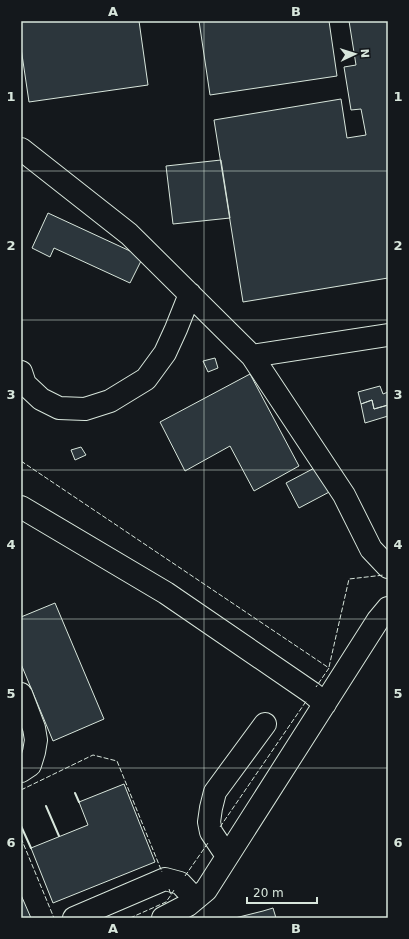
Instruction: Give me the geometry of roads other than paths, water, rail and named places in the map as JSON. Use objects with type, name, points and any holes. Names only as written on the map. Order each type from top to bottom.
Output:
[{"type":"street","points":[[21,149],[129,234],[252,356],[344,495],[371,549],[388,567]]},
{"type":"street","points":[[21,372],[25,384],[41,399],[59,408],[86,409],[110,401],[146,379],[165,353],[190,294]]},
{"type":"street","points":[[252,356],[388,335]]},
{"type":"street","points":[[21,507],[166,593],[312,693],[325,704]]},
{"type":"street","points":[[166,917],[188,905],[206,890],[378,620],[388,608]]},
{"type":"street","points":[[21,694],[34,728],[36,740],[30,765],[21,771]]},
{"type":"street","points":[[227,856],[211,832],[209,822],[215,792],[265,724]]},
{"type":"street","points":[[74,918],[165,879],[180,883],[194,899]]}]
